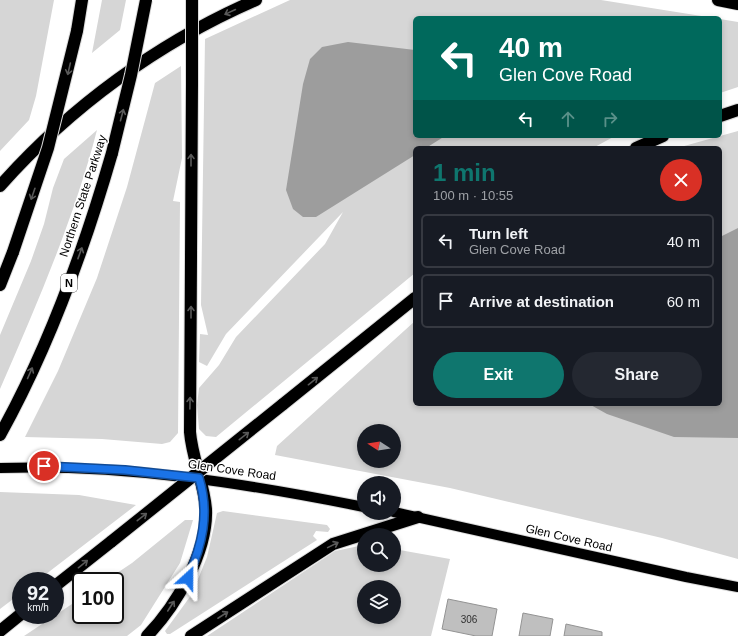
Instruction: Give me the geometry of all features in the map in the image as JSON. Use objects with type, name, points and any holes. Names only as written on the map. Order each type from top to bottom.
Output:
[{"type":"highway","points":[[0,285],[13,252],[48,148],[77,31],[82,0]]},
{"type":"highway","name":"Northern State Parkway","points":[[0,435],[14,408],[70,281],[112,153],[132,75],[146,0]]},
{"type":"highway","points":[[147,636],[178,596],[196,560],[206,516],[204,497],[192,451],[190,432],[192,0]]},
{"type":"highway","points":[[0,186],[58,128],[139,64],[205,24],[256,0]]},
{"type":"highway","points":[[718,0],[738,4]]},
{"type":"highway","points":[[722,115],[738,110]]},
{"type":"highway","points":[[640,146],[658,138]]},
{"type":"highway","points":[[64,579],[413,300]]},
{"type":"highway","points":[[191,636],[333,544],[418,517]]},
{"type":"highway","points":[[0,630],[12,621]]},
{"type":"main road","name":"Glen Cove Road","points":[[0,468],[71,467],[199,478],[357,505]]},
{"type":"main road","name":"Glen Cove Road","points":[[401,513],[648,569],[738,587]]},
{"type":"shaded area","points":[[0,0],[54,0],[36,96],[29,120],[0,151]]},
{"type":"shaded area","points":[[102,0],[126,0],[120,30],[92,53]]},
{"type":"shaded area","points":[[290,0],[601,0],[701,16],[413,16],[413,138],[611,138],[597,146],[413,146],[413,275],[216,437],[206,436],[199,429],[197,405],[199,388],[219,365],[236,337],[325,244],[343,212],[226,334],[207,366],[199,362],[200,334],[208,335],[201,305],[205,39]]},
{"type":"shaded area","points":[[722,19],[738,22],[738,87],[722,92]]},
{"type":"shaded area","points":[[348,42],[413,50],[413,138],[442,138],[429,146],[413,146],[413,156],[316,217],[303,217],[293,209],[286,190],[303,84],[310,59],[322,47]]},
{"type":"shaded area","points":[[181,66],[182,158],[173,201],[180,202],[178,433],[170,442],[162,444],[102,439],[25,437],[58,371],[97,278],[127,187],[155,83]]},
{"type":"shaded area","points":[[97,130],[88,163],[66,229],[41,293],[0,389],[0,335],[31,261],[44,224],[53,188],[64,159]]},
{"type":"shaded area","points":[[738,131],[738,559],[662,538],[450,488],[401,479],[401,476],[386,476],[275,455],[277,446],[413,323],[413,406],[722,406],[722,146],[684,146],[713,138],[722,138],[722,135]]},
{"type":"shaded area","points":[[738,228],[738,438],[674,437],[607,414],[593,406],[722,406],[722,236]]},
{"type":"shaded area","points":[[0,492],[79,495],[136,505],[49,572],[12,572],[12,600],[0,609]]},
{"type":"shaded area","points":[[223,511],[327,525],[330,529],[328,532],[316,531],[313,536],[317,540],[170,634],[167,634],[165,631],[192,594],[207,557],[217,513]]},
{"type":"shaded area","points":[[185,520],[193,520],[180,563],[141,625],[127,636],[24,636],[42,624],[64,624],[64,609],[72,604],[72,624],[124,624],[124,572],[118,572],[132,563]]},
{"type":"shaded area","points":[[357,546],[357,572],[401,572],[401,550],[450,559],[431,636],[207,636],[335,551]]},
{"type":"building","points":[[448,599],[497,609],[492,636],[476,636],[442,629]]},
{"type":"building","points":[[523,613],[553,619],[550,636],[519,636]]},
{"type":"building","points":[[566,624],[602,632],[602,636],[564,636]]},
{"type":"route","points":[[44,466],[125,470],[199,478],[204,497],[206,516],[196,560],[188,578]]}]
